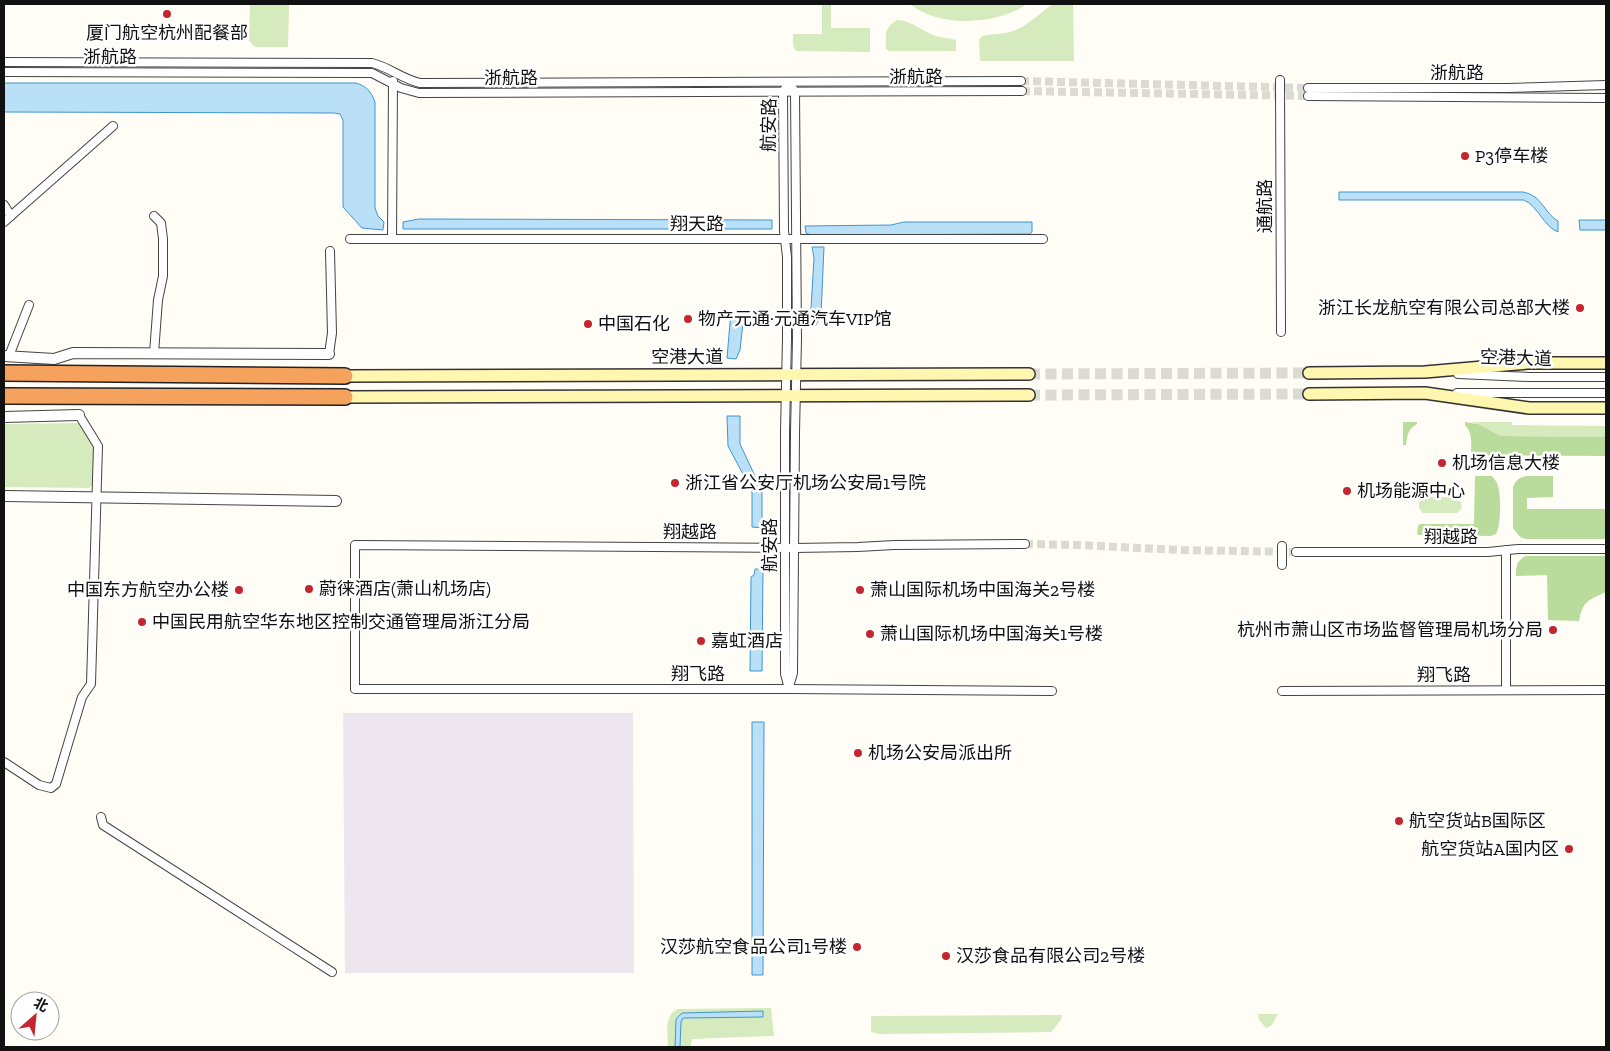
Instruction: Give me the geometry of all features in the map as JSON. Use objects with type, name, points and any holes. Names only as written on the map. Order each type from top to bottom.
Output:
[{"type":"highway","points":[[4,373],[345,376]]},
{"type":"highway","points":[[4,396],[345,397]]},
{"type":"main road","name":"空港大道","points":[[1308,372],[1425,372],[1528,363],[1606,363]]},
{"type":"main road","name":"空港大道","points":[[345,376],[1029,374]]},
{"type":"main road","name":"空港大道","points":[[1308,394],[1425,393],[1529,408],[1606,408]]},
{"type":"main road","points":[[345,397],[1029,394]]},
{"type":"street","name":"浙航路","points":[[4,62],[372,63],[404,78],[420,82],[1021,81]]},
{"type":"street","name":"浙航路","points":[[4,72],[372,73],[401,88],[419,93],[1022,91]]},
{"type":"street","points":[[392,239],[393,72]]},
{"type":"street","name":"通航路","points":[[1280,80],[1281,332]]},
{"type":"street","name":"航安路","points":[[789,81],[783,92],[784,239],[787,257],[791,374],[794,548],[793,673],[789,689]]},
{"type":"street","name":"航安路","points":[[789,81],[795,92],[796,239],[791,374]]},
{"type":"street","name":"浙航路","points":[[1606,85],[1308,92],[1606,98]]},
{"type":"street","points":[[4,222],[113,126]]},
{"type":"street","points":[[4,205],[11,216]]},
{"type":"street","points":[[154,216],[161,223],[163,276],[158,300],[154,353]]},
{"type":"street","name":"翔天路","points":[[350,239],[1043,239]]},
{"type":"street","points":[[29,305],[7,356],[54,359],[73,353],[329,354],[332,333],[330,251]]},
{"type":"street","name":"空港大道","points":[[1425,372],[1529,377],[1606,377]]},
{"type":"street","name":"空港大道","points":[[1425,393],[1606,394]]},
{"type":"street","name":"航安路","points":[[789,689],[785,674],[785,548],[791,395]]},
{"type":"street","points":[[4,417],[79,415],[98,446],[91,684],[82,697],[56,784],[51,788],[39,784],[4,762]]},
{"type":"street","points":[[4,496],[336,501]]},
{"type":"street","name":"翔越路","points":[[355,679],[355,545],[794,548],[858,547],[894,544],[1025,544]]},
{"type":"street","points":[[1282,546],[1282,565]]},
{"type":"street","name":"翔越路","points":[[1296,552],[1488,552],[1518,548],[1606,549]]},
{"type":"street","points":[[1506,550],[1506,690]]},
{"type":"street","name":"翔飞路","points":[[355,679],[355,690],[789,689],[1052,691]]},
{"type":"street","name":"翔飞路","points":[[1282,691],[1606,690]]},
{"type":"street","points":[[101,817],[102,825],[332,972]]},
{"type":"shaded area","points":[[343,713],[633,713],[634,973],[345,973]]},
{"type":"green space","points":[[250,4],[289,4],[288,47],[255,47],[249,41]]},
{"type":"green space","points":[[822,4],[831,4],[831,28],[870,28],[870,52],[796,51],[793,46],[793,34],[822,34]]},
{"type":"green space","points":[[910,4],[1027,4],[1001,16],[985,20],[968,21],[936,17],[922,12]]},
{"type":"green space","points":[[1054,4],[1073,4],[1074,61],[980,61],[979,40],[982,36],[1018,29]]},
{"type":"green space","points":[[897,20],[912,24],[936,36],[956,40],[956,51],[889,51],[886,49],[887,32],[890,26]]},
{"type":"green space","points":[[1403,422],[1417,422],[1408,433],[1406,445],[1403,445]]},
{"type":"green space","points":[[1465,422],[1478,424],[1501,436],[1606,436],[1606,456],[1471,455],[1470,435]]},
{"type":"green space","points":[[1471,422],[1512,422],[1512,425],[1606,426],[1606,436],[1501,436]]},
{"type":"green space","points":[[78,423],[90,438],[95,451],[94,484],[89,488],[4,487],[4,424]]},
{"type":"green space","points":[[1475,476],[1492,476],[1498,485],[1500,511],[1496,534],[1491,536],[1417,534],[1420,524],[1474,524]]},
{"type":"green space","points":[[1527,476],[1553,476],[1553,497],[1527,498],[1527,509],[1606,509],[1606,539],[1526,539],[1520,537],[1513,528],[1513,487],[1518,479]]},
{"type":"green space","points":[[1424,497],[1457,497],[1462,508],[1457,513],[1423,513],[1419,508],[1419,503]]},
{"type":"green space","points":[[1526,556],[1605,556],[1606,592],[1595,597],[1585,605],[1579,621],[1548,620],[1547,575],[1516,576],[1518,564]]},
{"type":"green space","points":[[771,1008],[774,1036],[692,1039],[691,1047],[668,1047],[668,1020],[673,1012],[678,1009]]},
{"type":"green space","points":[[1258,1014],[1278,1014],[1271,1026],[1266,1028],[1259,1020]]},
{"type":"green space","points":[[1062,1015],[1061,1020],[1051,1032],[880,1034],[871,1032],[871,1016]]},
{"type":"water","points":[[4,83],[360,84],[368,90],[375,102],[375,208],[378,216],[384,222],[383,230],[362,228],[343,207],[343,120],[340,114],[4,112]]},
{"type":"water","points":[[1339,192],[1523,192],[1535,197],[1558,221],[1558,232],[1548,225],[1534,207],[1524,200],[1339,200]]},
{"type":"water","points":[[419,219],[772,220],[772,229],[403,229],[403,222]]},
{"type":"water","points":[[1579,220],[1606,220],[1606,230],[1580,230]]},
{"type":"water","points":[[904,222],[1032,222],[1032,232],[1030,234],[811,235],[806,233],[805,226],[891,225]]},
{"type":"water","points":[[812,247],[824,247],[821,315],[816,325],[807,325],[808,312],[811,308],[814,258]]},
{"type":"water","points":[[731,311],[767,311],[766,323],[743,323],[740,350],[736,359],[727,358]]},
{"type":"water","points":[[727,416],[740,416],[740,444],[762,491],[762,528],[752,527],[752,491],[728,446]]},
{"type":"water","points":[[755,569],[763,569],[762,671],[750,671],[751,577],[754,575]]},
{"type":"water","points":[[752,722],[764,722],[763,975],[752,975]]},
{"type":"water","points":[[763,1011],[763,1017],[683,1018],[681,1022],[680,1047],[675,1047],[676,1019],[682,1013]]},
{"type":"tunnel","points":[[1021,81],[1308,88]]},
{"type":"tunnel","points":[[1022,91],[1308,96]]},
{"type":"tunnel","points":[[1029,374],[1309,373]]},
{"type":"tunnel","points":[[1029,395],[1309,394]]},
{"type":"tunnel","points":[[1025,544],[1296,552]]},
{"type":"place","name":"厦门航空杭州配餐部","points":[[167,14]]},
{"type":"place","name":"P3停车楼","points":[[1465,156]]},
{"type":"place","name":"浙江长龙航空有限公司总部大楼","points":[[1580,308]]},
{"type":"place","name":"物产元通·元通汽车VIP馆","points":[[688,319]]},
{"type":"place","name":"中国石化","points":[[588,324]]},
{"type":"place","name":"机场信息大楼","points":[[1442,463]]},
{"type":"place","name":"浙江省公安厅机场公安局1号院","points":[[675,483]]},
{"type":"place","name":"机场能源中心","points":[[1347,491]]},
{"type":"place","name":"蔚徕酒店(萧山机场店)","points":[[309,589]]},
{"type":"place","name":"中国东方航空办公楼","points":[[239,590]]},
{"type":"place","name":"萧山国际机场中国海关2号楼","points":[[860,590]]},
{"type":"place","name":"中国民用航空华东地区控制交通管理局浙江分局","points":[[142,622]]},
{"type":"place","name":"杭州市萧山区市场监督管理局机场分局","points":[[1553,630]]},
{"type":"place","name":"萧山国际机场中国海关1号楼","points":[[870,634]]},
{"type":"place","name":"嘉虹酒店","points":[[701,641]]},
{"type":"place","name":"机场公安局派出所","points":[[858,753]]},
{"type":"place","name":"航空货站B国际区","points":[[1399,821]]},
{"type":"place","name":"航空货站A国内区","points":[[1569,849]]},
{"type":"place","name":"汉莎航空食品公司1号楼","points":[[857,947]]},
{"type":"place","name":"汉莎食品有限公司2号楼","points":[[946,956]]}]
